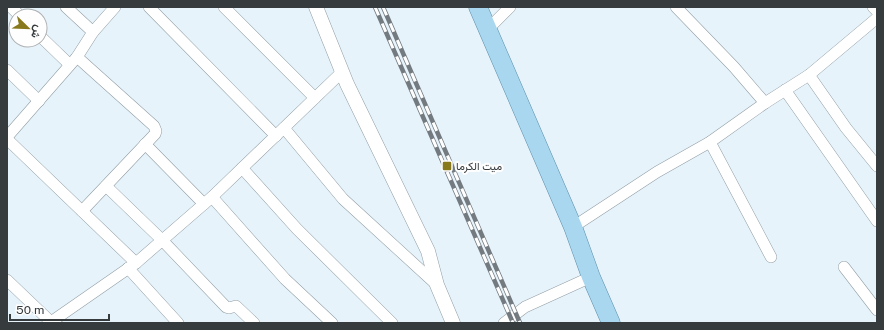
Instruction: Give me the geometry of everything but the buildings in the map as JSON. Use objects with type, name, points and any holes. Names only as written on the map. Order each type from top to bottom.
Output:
[{"type":"main road","points":[[478,7],[573,227],[591,277],[611,323]]},
{"type":"street","points":[[66,7],[93,32]]},
{"type":"street","points":[[115,7],[93,32],[73,61],[7,138],[82,211],[132,266],[178,323]]},
{"type":"street","points":[[149,7],[276,136]]},
{"type":"street","points":[[224,7],[315,98]]},
{"type":"street","points":[[316,7],[342,72],[428,251],[437,285],[453,323]]},
{"type":"street","points":[[488,29],[510,7]]},
{"type":"street","points":[[676,7],[734,67],[765,103]]},
{"type":"street","points":[[873,7],[877,11]]},
{"type":"street","points":[[573,227],[657,172],[710,142],[784,90],[809,75],[877,18]]},
{"type":"street","points":[[48,42],[156,129],[155,134],[82,211]]},
{"type":"street","points":[[7,70],[39,101]]},
{"type":"street","points":[[7,280],[52,323],[132,266],[208,201],[342,72]]},
{"type":"street","points":[[809,75],[846,128],[877,166]]},
{"type":"street","points":[[784,90],[877,221]]},
{"type":"street","points":[[284,128],[343,198],[437,285]]},
{"type":"street","points":[[710,142],[771,257]]},
{"type":"street","points":[[145,144],[208,201],[285,279],[332,323]]},
{"type":"street","points":[[242,168],[297,229],[392,323]]},
{"type":"street","points":[[106,186],[162,240],[226,307],[229,308],[236,306],[254,323]]},
{"type":"street","points":[[844,267],[877,310]]},
{"type":"street","points":[[504,323],[525,306],[591,277]]},
{"type":"railway","points":[[375,7],[513,323]]},
{"type":"railway","points":[[383,7],[520,323]]},
{"type":"place","name":"ميت الكرما","points":[[447,166]]}]
